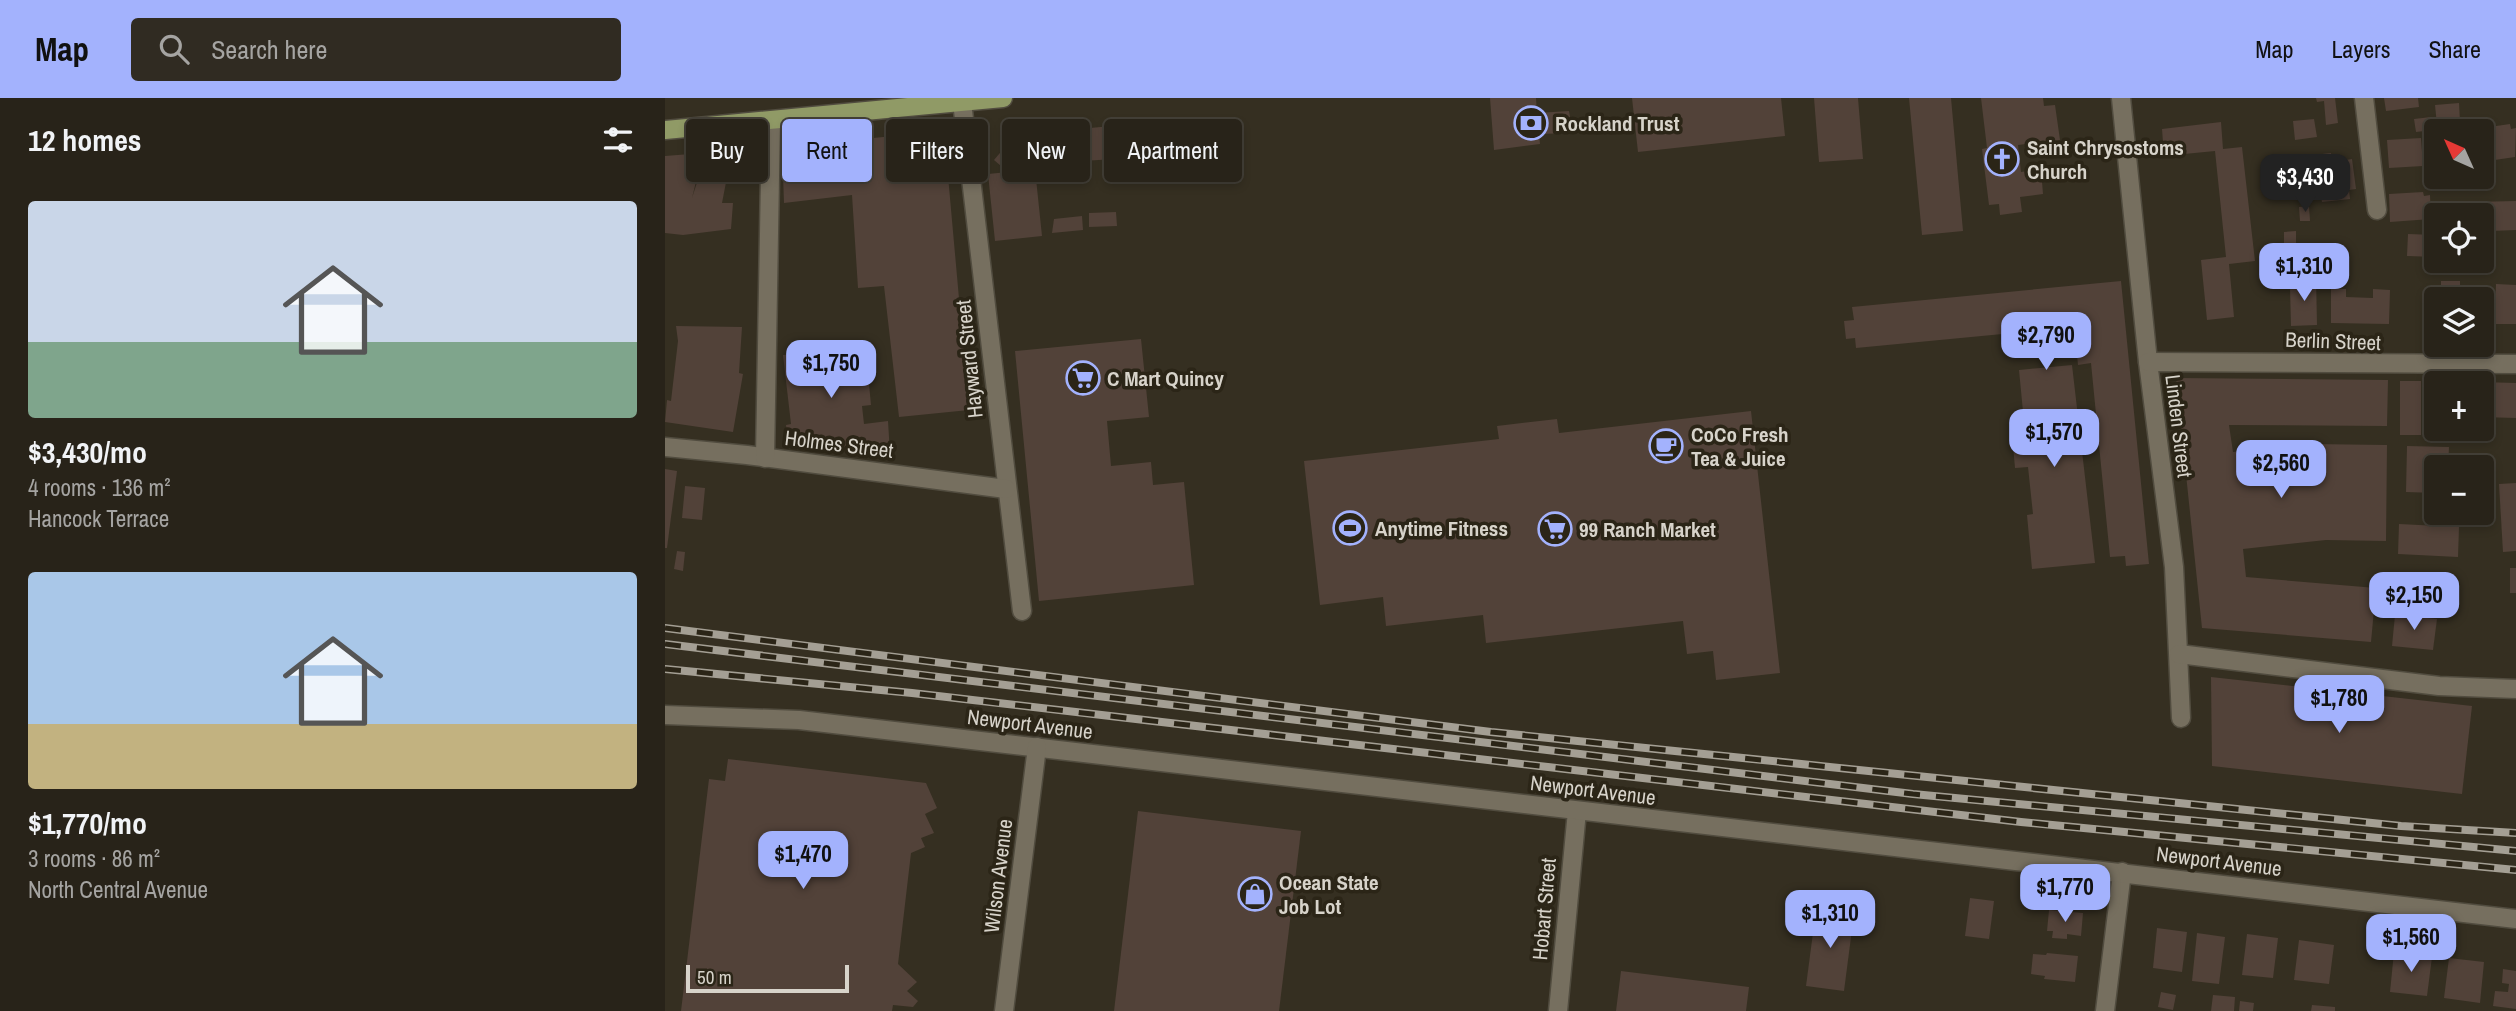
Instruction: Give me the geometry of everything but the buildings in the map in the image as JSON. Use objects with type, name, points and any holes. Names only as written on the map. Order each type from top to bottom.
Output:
[{"type":"main road","points":[[665,130],[1003,98]]},
{"type":"street","name":"Linden Street","points":[[2120,98],[2148,362],[2174,567],[2181,718]]},
{"type":"street","points":[[2364,98],[2377,211]]},
{"type":"street","name":"Hayward Street","points":[[963,102],[1022,611]]},
{"type":"street","points":[[765,458],[771,121]]},
{"type":"street","name":"Berlin Street","points":[[2148,362],[2516,364]]},
{"type":"street","name":"Holmes Street","points":[[665,447],[1006,489]]},
{"type":"street","points":[[2179,654],[2439,685],[2516,690]]},
{"type":"street","name":"Newport Avenue","points":[[665,715],[799,720],[2516,919]]},
{"type":"street","name":"Wilson Avenue","points":[[1004,1011],[1037,747]]},
{"type":"street","name":"Hobart Street","points":[[1558,1011],[1577,811]]},
{"type":"street","points":[[2105,1011],[2122,872]]},
{"type":"railway","points":[[665,628],[1491,732],[2401,826],[2516,833]]},
{"type":"railway","points":[[665,644],[1913,794],[2516,851]]},
{"type":"railway","points":[[665,669],[912,693],[2021,822],[2516,870]]},
{"type":"place","name":"Rockland Trust","points":[[1531,123]]},
{"type":"place","name":"Saint Chrysostoms Church","points":[[2002,159]]},
{"type":"place","name":"C Mart Quincy","points":[[1083,378]]},
{"type":"place","name":"CoCo Fresh Tea & Juice","points":[[1666,446]]},
{"type":"place","name":"Anytime Fitness","points":[[1350,528]]},
{"type":"place","name":"99 Ranch Market","points":[[1555,529]]},
{"type":"place","name":"Ocean State Job Lot","points":[[1255,894]]}]
